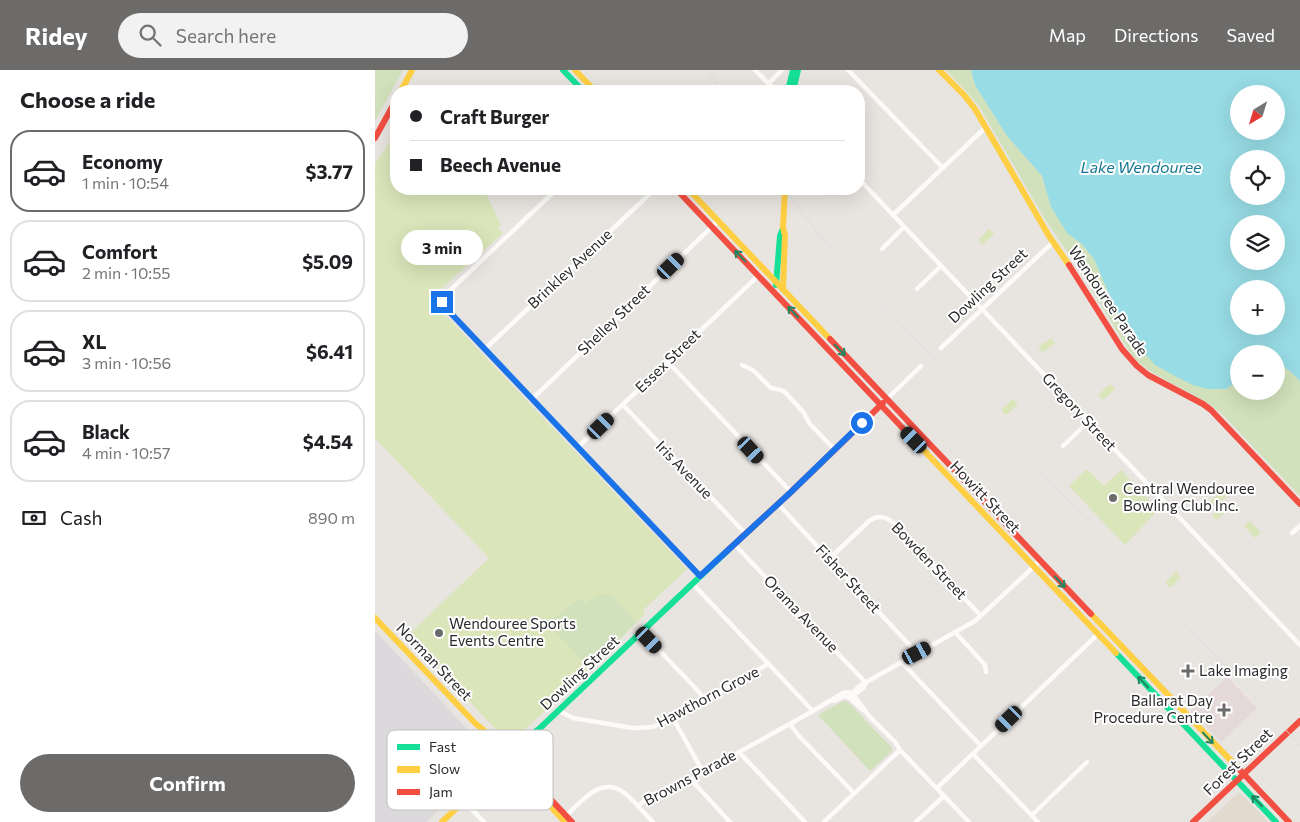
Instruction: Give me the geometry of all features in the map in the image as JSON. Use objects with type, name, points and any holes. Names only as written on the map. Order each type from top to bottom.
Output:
[{"type":"main road","points":[[404,85],[412,70]]},
{"type":"main road","points":[[563,70],[577,85]]},
{"type":"main road","points":[[575,70],[589,85]]},
{"type":"main road","points":[[790,85],[793,70]]},
{"type":"main road","points":[[794,85],[798,70]]},
{"type":"main road","name":"Wendouree Parade","points":[[939,70],[970,103],[1053,242],[1080,281],[1117,343],[1131,361],[1148,376],[1211,410],[1300,504]]},
{"type":"main road","points":[[375,138],[390,111]]},
{"type":"main road","name":"Howitt Street","points":[[682,195],[1276,822]]},
{"type":"main road","points":[[694,195],[764,270],[780,282]]},
{"type":"main road","points":[[774,291],[780,282],[785,235],[783,228],[785,195]]},
{"type":"main road","points":[[774,291],[783,289],[780,282],[778,264],[779,236],[783,228]]},
{"type":"main road","points":[[764,270],[778,264]]},
{"type":"main road","name":"Howitt Street","points":[[783,289],[1289,822]]},
{"type":"main road","points":[[813,333],[819,328]]},
{"type":"main road","name":"Dowling Street","points":[[539,729],[887,399]]},
{"type":"main road","name":"Norman Street","points":[[375,618],[481,730]]},
{"type":"main road","name":"Forest Street","points":[[1193,822],[1300,721]]},
{"type":"main road","name":"Norman Street","points":[[475,723],[483,730]]},
{"type":"main road","name":"Norman Street","points":[[553,805],[565,819]]},
{"type":"main road","name":"Norman Street","points":[[553,807],[565,819],[572,822]]},
{"type":"main road","points":[[442,822],[454,810]]},
{"type":"street","points":[[755,70],[768,84],[782,70]]},
{"type":"street","points":[[848,70],[863,85]]},
{"type":"street","points":[[865,88],[943,168]]},
{"type":"street","points":[[893,215],[985,127]]},
{"type":"street","name":"Gregory Street","points":[[865,185],[1300,645]]},
{"type":"street","points":[[551,195],[444,296],[442,300],[444,306],[700,576]]},
{"type":"street","name":"Brinkley Avenue","points":[[485,349],[649,195]]},
{"type":"street","name":"Shelley Street","points":[[532,399],[719,221]]},
{"type":"street","points":[[882,249],[904,227]]},
{"type":"street","name":"Dowling Street","points":[[941,348],[1053,242]]},
{"type":"street","points":[[917,289],[941,266]]},
{"type":"street","name":"Essex Street","points":[[578,447],[759,275]]},
{"type":"street","points":[[667,362],[791,492]]},
{"type":"street","points":[[742,364],[753,370],[772,388],[785,392],[805,414],[809,423],[834,449]]},
{"type":"street","name":"Dowling Street","points":[[887,399],[921,366]]},
{"type":"street","name":"Iris Avenue","points":[[623,405],[746,534]]},
{"type":"street","points":[[1063,446],[1088,422]]},
{"type":"street","name":"Fisher Street","points":[[778,504],[917,653]]},
{"type":"street","name":"Bowden Street","points":[[829,559],[872,519],[879,517],[887,518],[896,525],[981,616]]},
{"type":"street","points":[[1292,533],[1300,526]]},
{"type":"street","name":"Orama Avenue","points":[[735,544],[866,683]]},
{"type":"street","name":"Browns Parade","points":[[565,819],[591,793],[603,787],[613,787],[622,791],[638,806],[651,795],[665,793],[843,693],[848,692],[852,696],[866,683],[973,622],[1040,561]]},
{"type":"street","points":[[692,583],[813,711]]},
{"type":"street","points":[[642,632],[705,700]]},
{"type":"street","points":[[955,632],[985,665],[986,672]]},
{"type":"street","points":[[937,788],[1098,634]]},
{"type":"street","points":[[902,662],[981,746]]},
{"type":"street","name":"Hawthorn Grove","points":[[559,711],[573,718],[639,729],[653,727],[673,718],[768,664]]},
{"type":"street","points":[[852,696],[900,750],[969,822]]},
{"type":"street","points":[[673,718],[703,772]]},
{"type":"street","points":[[790,724],[799,736],[854,793]]},
{"type":"street","points":[[824,822],[900,750]]},
{"type":"street","points":[[739,752],[805,822]]},
{"type":"street","points":[[973,754],[1038,822]]},
{"type":"street","points":[[1031,815],[1087,762]]},
{"type":"street","points":[[691,779],[730,822]]},
{"type":"street","points":[[916,822],[944,796]]},
{"type":"street","points":[[638,806],[653,822]]},
{"type":"street","points":[[472,810],[484,822]]},
{"type":"shaded area","points":[[375,631],[468,730],[387,730],[387,810],[439,810],[426,822],[375,822]]},
{"type":"shaded area","name":"Ballarat Day Procedure Centre","points":[[1227,677],[1257,708],[1221,742],[1191,711]]},
{"type":"shaded area","points":[[1238,793],[1268,822],[1207,822]]},
{"type":"green space","points":[[375,70],[403,70],[395,85],[390,85],[390,94],[375,121]]},
{"type":"green space","points":[[946,70],[971,70],[975,85],[1007,136],[1042,176],[1051,207],[1067,233],[1082,244],[1094,259],[1117,313],[1230,384],[1230,400],[1285,400],[1285,368],[1300,381],[1300,496],[1222,414],[1211,405],[1148,370],[1129,351],[1082,274],[1045,219],[979,106]]},
{"type":"green space","points":[[390,141],[390,195],[486,195],[501,225],[498,228],[503,233],[430,299],[687,569],[643,610],[645,614],[637,622],[611,595],[604,594],[584,603],[580,598],[547,623],[590,669],[524,730],[497,730],[407,636],[489,558],[375,438],[375,164]]},
{"type":"green space","points":[[989,229],[994,234],[983,245],[978,240]]},
{"type":"green space","points":[[1051,338],[1055,343],[1043,352],[1038,347]]},
{"type":"green space","points":[[1110,384],[1115,389],[1103,400],[1098,395]]},
{"type":"green space","points":[[1013,399],[1018,405],[1006,415],[1001,410]]},
{"type":"green space","name":"Central Wendouree Bowling Club Inc.","points":[[1087,469],[1104,486],[1121,470],[1158,510],[1125,545],[1069,486]]},
{"type":"green space","points":[[1222,490],[1227,496],[1215,506],[1210,501]]},
{"type":"green space","points":[[1223,504],[1228,510],[1216,520],[1212,515]]},
{"type":"green space","points":[[1250,521],[1261,533],[1255,538],[1244,526]]},
{"type":"green space","points":[[1176,571],[1181,577],[1170,588],[1165,583]]},
{"type":"green space","points":[[607,593],[637,622],[590,669],[546,624],[580,598]]},
{"type":"green space","points":[[843,701],[848,702],[892,748],[892,751],[870,771],[818,715]]},
{"type":"water","name":"Lake Wendouree","points":[[971,70],[1300,70],[1300,381],[1285,368],[1285,345],[1230,345],[1230,386],[1226,389],[1207,389],[1193,385],[1155,365],[1134,342],[1117,313],[1094,259],[1082,244],[1067,233],[1051,207],[1042,176],[1007,136],[975,85]]},
{"type":"railway","points":[[709,70],[717,85]]},
{"type":"railway","points":[[788,195],[862,283],[1300,745]]},
{"type":"traffic: fast","points":[[563,70],[577,85]]},
{"type":"traffic: fast","points":[[789,85],[793,70]]},
{"type":"traffic: fast","points":[[794,85],[798,70]]},
{"type":"traffic: fast","points":[[776,285],[780,236],[783,228]]},
{"type":"traffic: fast","points":[[538,730],[727,551]]},
{"type":"traffic: fast","points":[[1116,653],[1276,822]]},
{"type":"traffic: slow","points":[[404,85],[412,70]]},
{"type":"traffic: slow","points":[[575,70],[589,85]]},
{"type":"traffic: slow","points":[[939,70],[975,109],[1049,236],[1069,265]]},
{"type":"traffic: slow","points":[[694,195],[830,339]]},
{"type":"traffic: slow","points":[[783,289],[785,195]]},
{"type":"traffic: slow","points":[[914,440],[1116,653]]},
{"type":"traffic: slow","points":[[1091,614],[1238,768]]},
{"type":"traffic: slow","points":[[375,618],[483,730]]},
{"type":"traffic: slow","points":[[553,809],[565,822]]},
{"type":"traffic: slow","points":[[442,822],[455,810]]},
{"type":"traffic: jam","points":[[375,138],[390,111]]},
{"type":"traffic: jam","points":[[682,195],[914,440]]},
{"type":"traffic: jam","points":[[1069,265],[1122,349],[1137,366],[1148,375],[1211,410],[1300,504]]},
{"type":"traffic: jam","points":[[830,339],[1091,614]]},
{"type":"traffic: jam","points":[[727,551],[883,403]]},
{"type":"traffic: jam","points":[[1193,822],[1300,721]]},
{"type":"traffic: jam","points":[[1238,768],[1289,822]]},
{"type":"traffic: jam","points":[[553,802],[572,822]]},
{"type":"place","name":"Central Wendouree Bowling Club Inc.","points":[[1113,498]]},
{"type":"place","name":"Wendouree Sports Events Centre","points":[[439,633]]},
{"type":"place","name":"Lake Imaging","points":[[1188,671]]},
{"type":"place","name":"Ballarat Day Procedure Centre","points":[[1224,710]]},
{"type":"route","points":[[442,302],[700,576],[862,423]]}]
